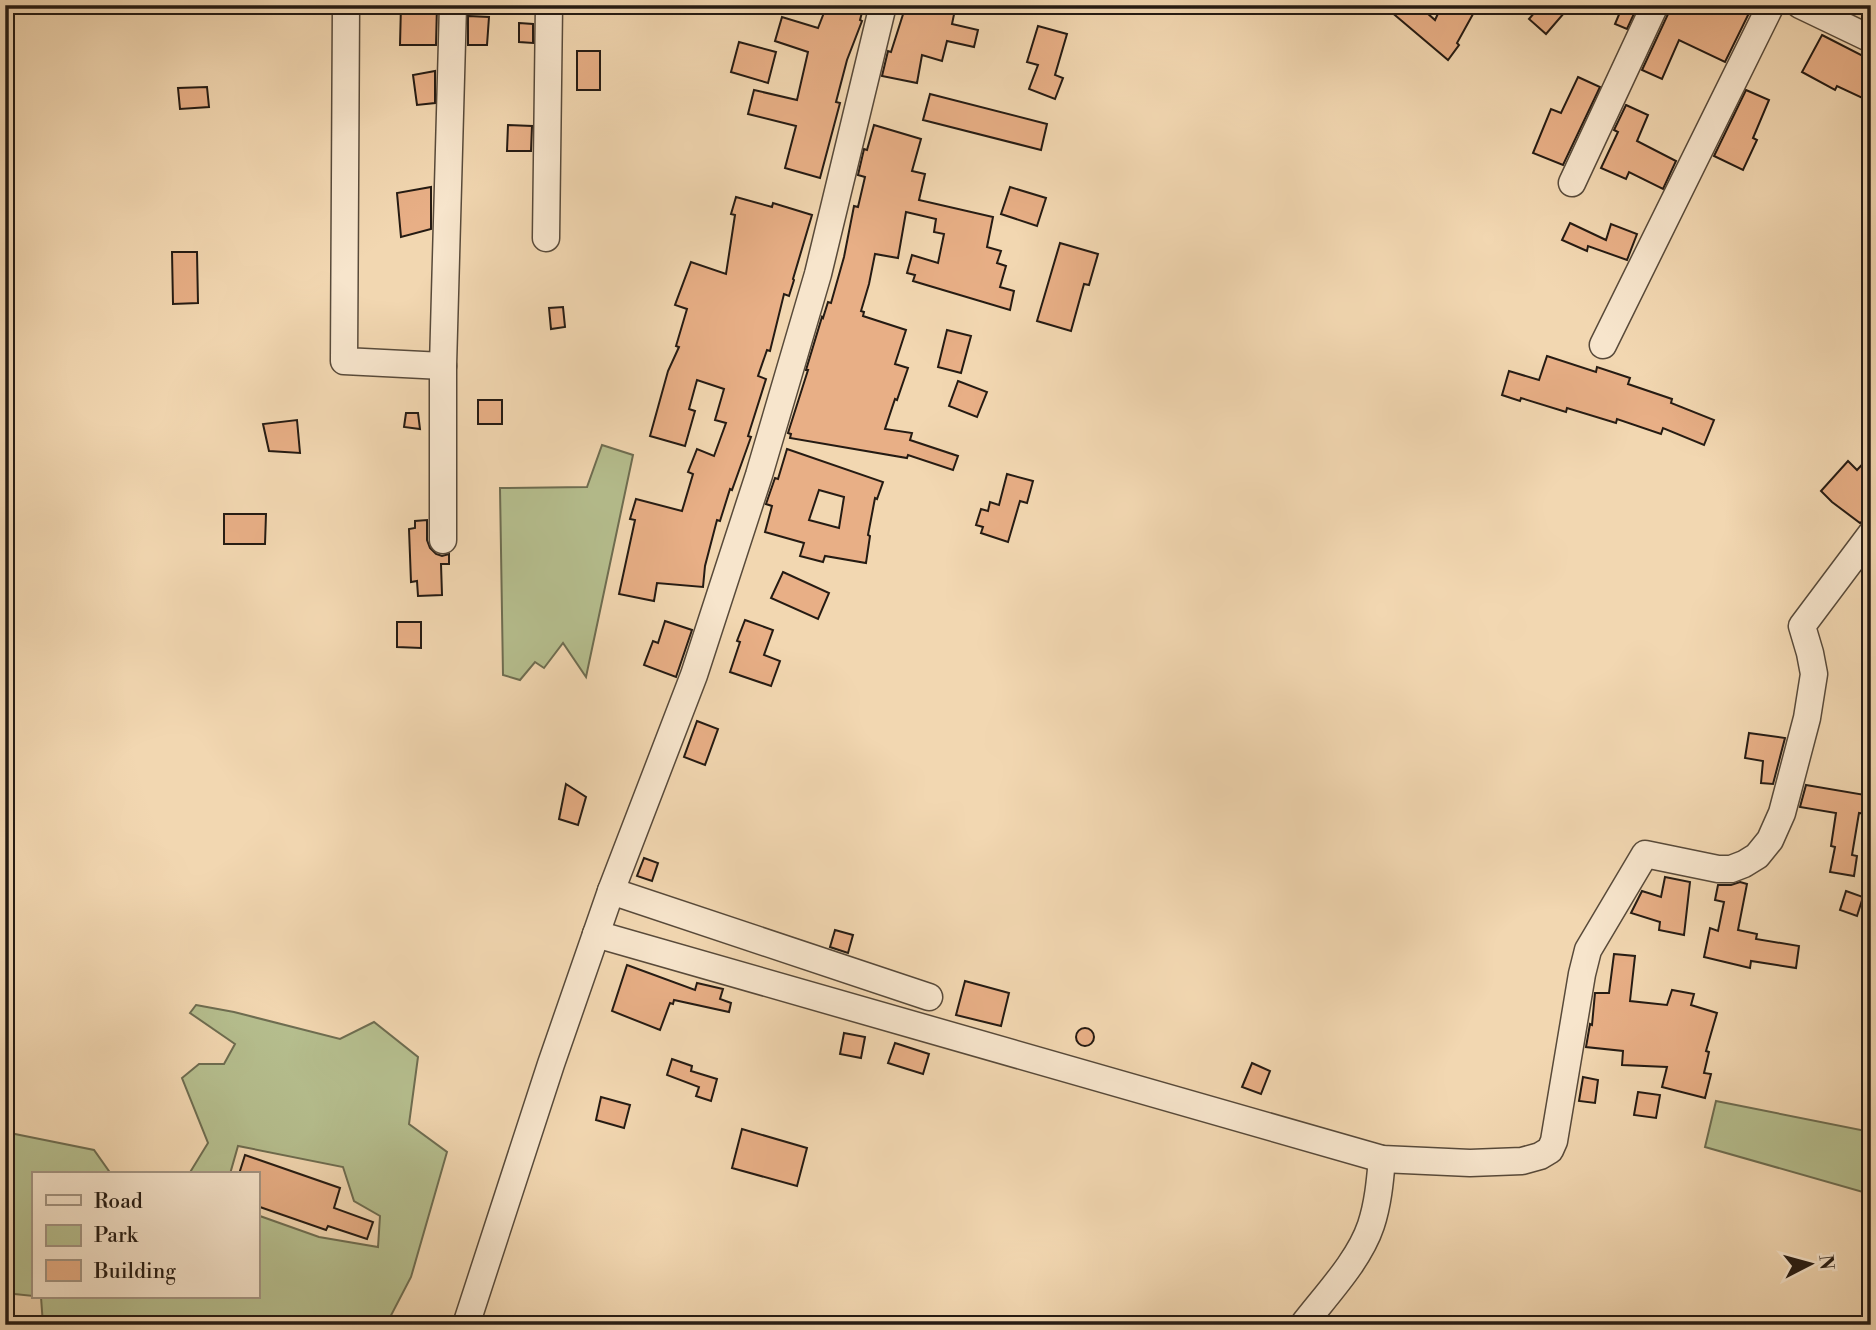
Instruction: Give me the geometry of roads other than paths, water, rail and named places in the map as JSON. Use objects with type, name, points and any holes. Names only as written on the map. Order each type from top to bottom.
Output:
[{"type":"street","points":[[346,5],[344,360],[443,366]]},
{"type":"street","points":[[443,540],[443,366],[453,5]]},
{"type":"street","points":[[546,238],[549,5]]},
{"type":"street","points":[[466,1325],[551,1064],[611,891],[694,675],[759,475],[818,274],[883,5]]},
{"type":"street","points":[[1572,183],[1655,5]]},
{"type":"street","points":[[1603,345],[1771,5]]},
{"type":"street","points":[[1800,5],[1871,39]]},
{"type":"street","points":[[596,934],[1382,1159],[1470,1163],[1522,1161],[1540,1156],[1550,1150],[1555,1141],[1588,950],[1645,854],[1718,869],[1731,869],[1756,856],[1770,840],[1782,813],[1807,718],[1814,674],[1802,626],[1871,534]]},
{"type":"street","points":[[611,891],[929,997]]},
{"type":"street","points":[[1303,1325],[1358,1252],[1371,1227],[1377,1205],[1382,1159]]}]
